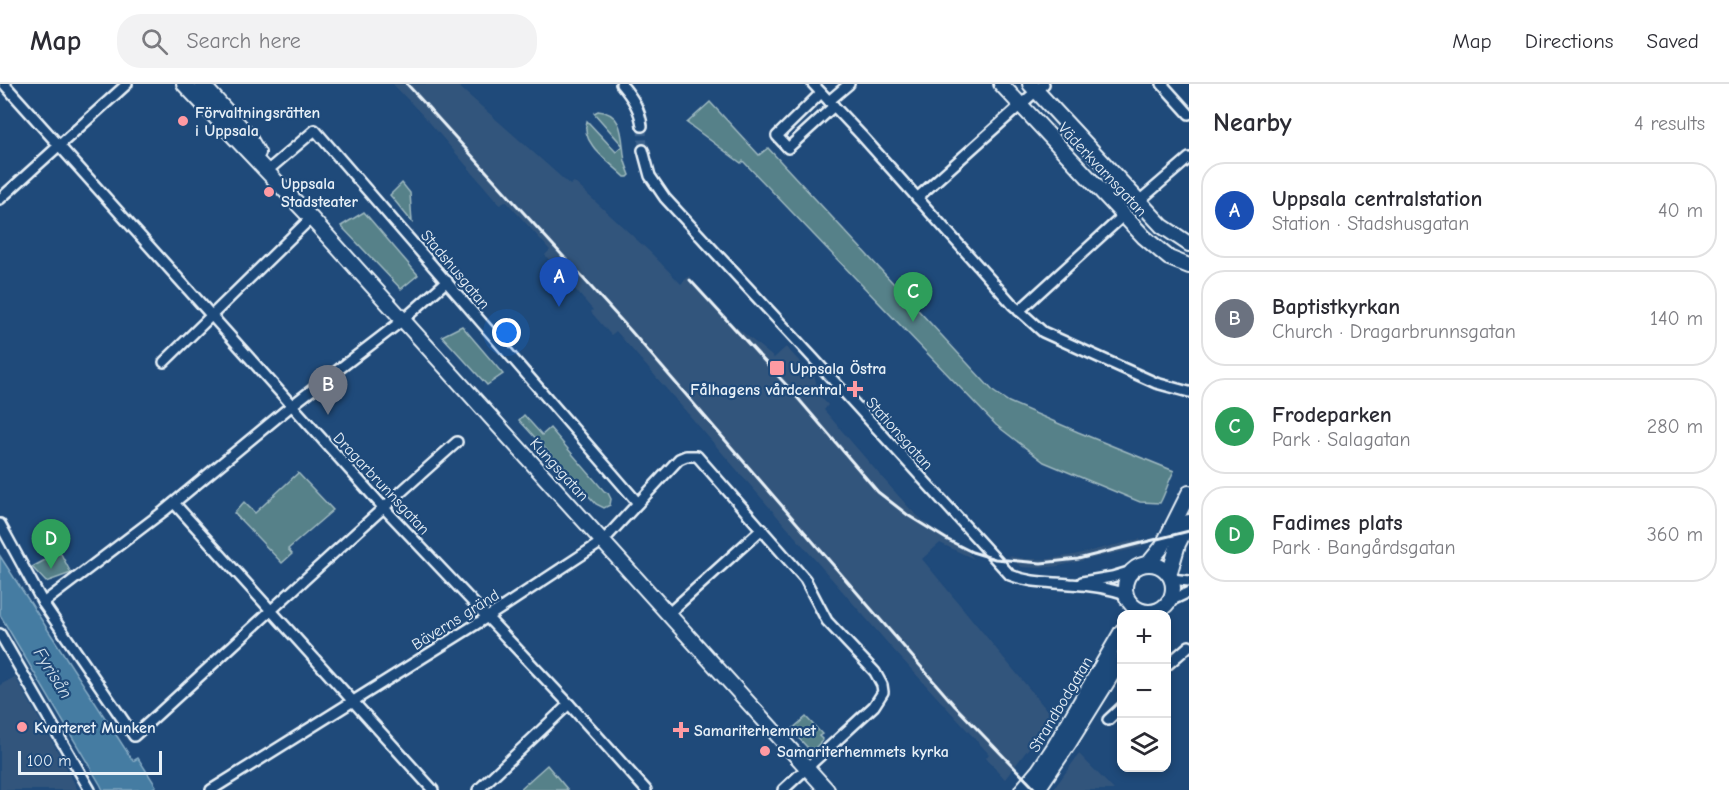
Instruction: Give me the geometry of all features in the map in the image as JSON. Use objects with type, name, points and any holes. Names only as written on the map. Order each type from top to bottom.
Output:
[{"type":"main road","name":"Kungsgatan","points":[[184,84],[311,218],[827,790]]},
{"type":"main road","name":"Kungsgatan","points":[[202,84],[247,134],[267,171]]},
{"type":"main road","points":[[210,84],[247,134]]},
{"type":"main road","name":"Väderkvarnsgatan","points":[[1001,84],[1144,237],[1169,258],[1189,266]]},
{"type":"main road","name":"Väderkvarnsgatan","points":[[1037,86],[1138,202],[1162,226],[1189,244]]},
{"type":"main road","points":[[1148,564],[1162,547],[1189,493]]},
{"type":"main road","points":[[1159,610],[1168,602],[1172,593],[1170,577],[1178,544],[1189,522]]},
{"type":"main road","points":[[1140,610],[1127,603],[1125,582],[1132,571],[1148,564],[1160,567],[1170,577]]},
{"type":"main road","name":"Strandbodgatan","points":[[1022,790],[1053,749],[1117,640]]},
{"type":"main road","name":"Strandbodgatan","points":[[1037,790],[1118,664]]},
{"type":"street","name":"Dragarbrunnsgatan","points":[[4,84],[291,406],[486,618],[569,704],[646,790]]},
{"type":"street","points":[[0,200],[127,84]]},
{"type":"street","points":[[621,84],[636,105],[642,126]]},
{"type":"street","points":[[813,84],[1019,311],[1040,330],[1156,383],[1189,392]]},
{"type":"street","points":[[821,93],[777,135],[788,148],[849,84]]},
{"type":"street","points":[[1161,84],[1189,114]]},
{"type":"street","points":[[917,198],[1020,105],[1037,86]]},
{"type":"street","name":"Stadshusgatan","points":[[267,171],[315,130],[638,503]]},
{"type":"street","name":"Stationsgatan","points":[[643,150],[650,176],[665,198],[1010,575],[1024,581],[1108,589],[1127,603]]},
{"type":"street","points":[[1138,202],[1189,158]]},
{"type":"street","points":[[1019,311],[1124,215]]},
{"type":"street","points":[[164,362],[311,218]]},
{"type":"street","points":[[43,603],[174,503],[291,406],[403,320],[447,281]]},
{"type":"street","points":[[0,524],[43,603],[134,736],[457,442]]},
{"type":"street","name":"Bäverns gränd","points":[[211,790],[486,618],[603,541],[679,459],[686,456],[698,456],[762,529]]},
{"type":"street","points":[[174,503],[268,614],[433,790]]},
{"type":"street","points":[[669,613],[762,529],[805,579],[827,621],[875,672],[883,692],[874,706],[783,790]]},
{"type":"street","name":"Stationsgatan","points":[[1071,584],[1112,578],[1132,571]]},
{"type":"street","points":[[1170,577],[1189,581]]},
{"type":"street","points":[[1168,602],[1189,592]]},
{"type":"street","points":[[0,634],[90,790]]},
{"type":"street","points":[[1169,664],[1189,646]]},
{"type":"street","points":[[478,790],[569,704]]},
{"type":"street","points":[[1108,720],[1117,712]]},
{"type":"shaded area","points":[[393,84],[456,84],[570,185],[574,182],[681,284],[689,276],[735,326],[774,358],[786,347],[815,378],[819,395],[828,405],[824,410],[879,474],[911,510],[929,526],[962,546],[974,559],[940,543],[922,559],[1050,714],[1028,749],[1005,779],[986,758],[989,754],[891,647],[616,331],[611,335],[591,312],[593,310],[545,255],[550,250],[506,201],[500,205],[431,124]]},
{"type":"shaded area","points":[[1140,539],[1142,547],[1059,566],[1022,567],[1008,556],[1049,559]]},
{"type":"shaded area","name":"Kvarteret Munken","points":[[15,677],[78,790],[0,790],[0,685]]},
{"type":"shaded area","points":[[1079,754],[1114,790],[1053,790]]},
{"type":"green space","points":[[710,102],[759,155],[768,148],[994,392],[1009,402],[1174,471],[1160,503],[1140,502],[1044,462],[996,425],[743,161],[741,163],[687,123]]},
{"type":"green space","points":[[598,111],[607,113],[618,122],[630,175],[628,177],[625,177],[598,152],[588,137],[587,121],[616,152],[623,146],[594,113]]},
{"type":"green space","points":[[402,183],[410,193],[412,222],[390,195]]},
{"type":"green space","points":[[364,212],[418,275],[401,289],[341,226]]},
{"type":"green space","points":[[462,326],[503,374],[487,385],[442,336]]},
{"type":"green space","points":[[524,415],[542,435],[550,428],[608,493],[611,499],[610,505],[604,508],[596,504],[519,420]]},
{"type":"green space","points":[[298,473],[333,510],[288,549],[292,554],[282,563],[234,513],[244,502],[255,513]]},
{"type":"green space","points":[[60,552],[71,573],[46,582],[32,567]]},
{"type":"green space","points":[[806,717],[822,734],[819,736],[823,740],[814,749],[808,748],[791,730]]},
{"type":"green space","points":[[547,765],[568,790],[519,790]]},
{"type":"water","name":"Fyrisån","points":[[0,556],[133,761],[138,758],[156,786],[150,790],[103,790],[0,615]]},
{"type":"tunnel","points":[[642,126],[643,150]]},
{"type":"railway","points":[[407,84],[630,330],[955,706],[1036,790]]},
{"type":"railway","points":[[690,280],[790,389],[878,492],[909,516],[948,540],[972,552],[995,559],[1041,563],[1078,559],[1189,531]]},
{"type":"place","name":"Förvaltningsrätten i Uppsala","points":[[183,121]]},
{"type":"place","name":"Uppsala Stadsteater","points":[[269,192]]},
{"type":"place","name":"Uppsala centralstation","points":[[559,307]]},
{"type":"place","name":"Frodeparken","points":[[913,322]]},
{"type":"place","name":"Uppsala Östra","points":[[777,368]]},
{"type":"place","name":"Fålhagens vårdcentral","points":[[855,389]]},
{"type":"place","name":"Baptistkyrkan","points":[[328,415]]},
{"type":"place","name":"Fadimes plats","points":[[51,569]]},
{"type":"place","name":"Kvarteret Munken","points":[[22,727]]},
{"type":"place","name":"Samariterhemmet","points":[[681,730]]},
{"type":"place","name":"Samariterhemmets kyrka","points":[[765,751]]}]
